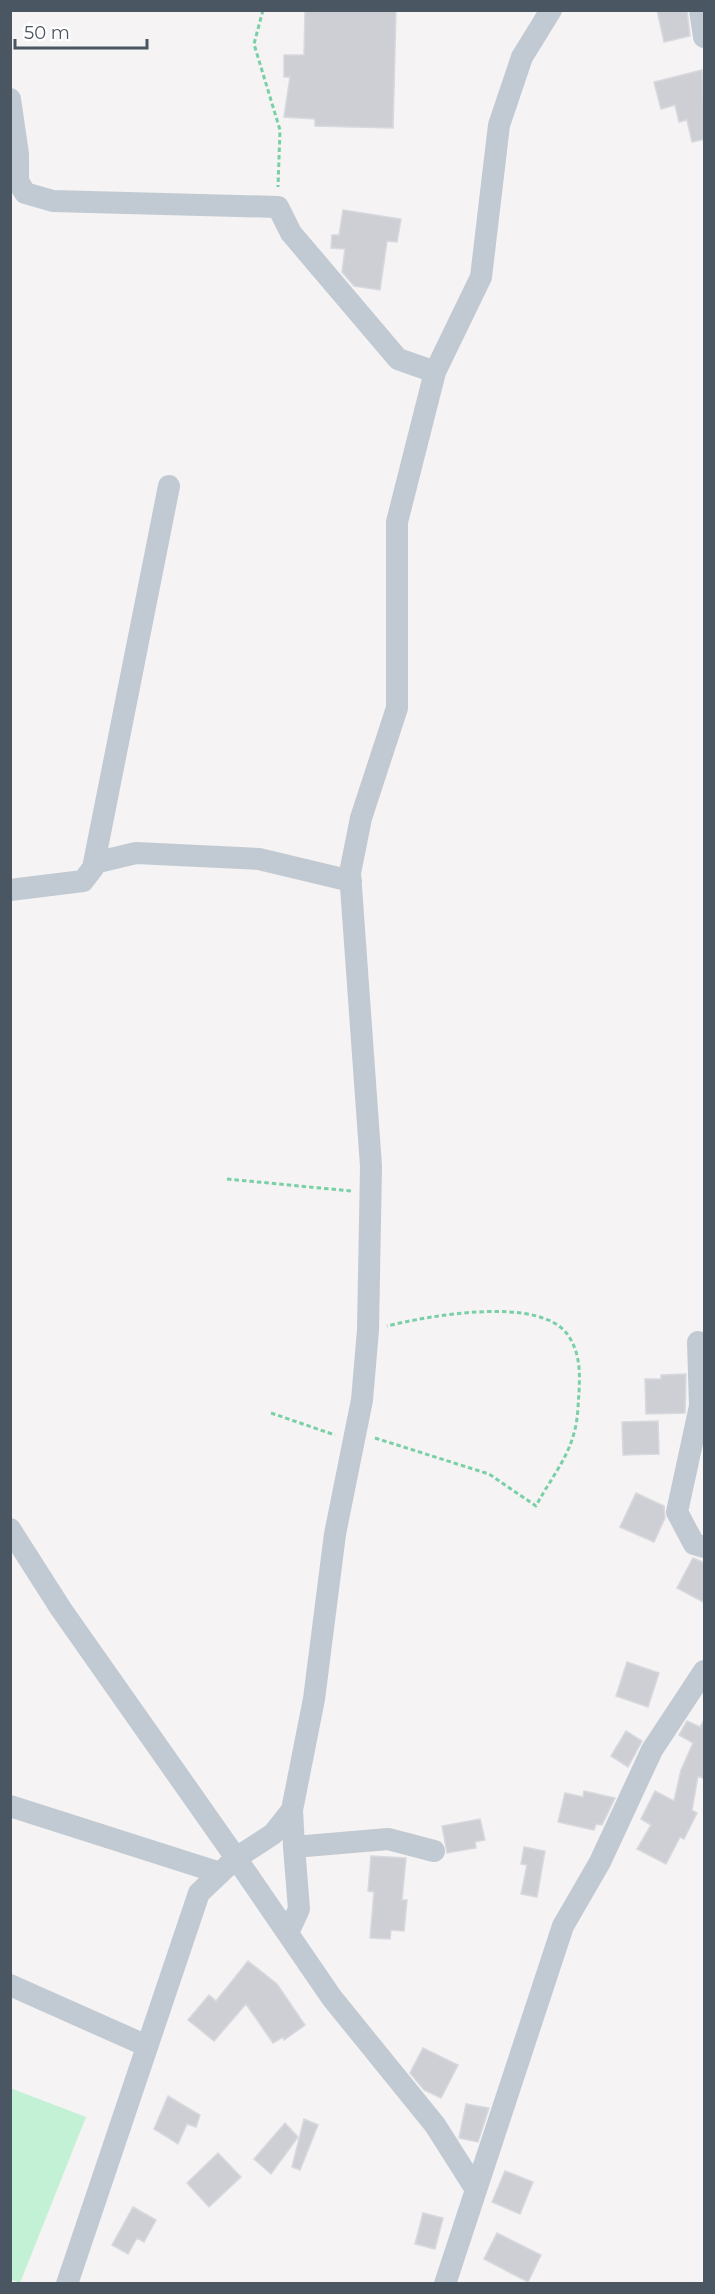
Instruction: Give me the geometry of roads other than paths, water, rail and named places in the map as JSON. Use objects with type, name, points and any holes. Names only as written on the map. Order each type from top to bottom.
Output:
[{"type":"street","points":[[288,1933],[299,1909],[292,1810],[314,1699],[335,1534],[362,1400],[368,1330],[371,1154],[351,881],[361,818],[398,708],[397,522],[435,372],[481,277],[499,125],[522,57],[551,10]]},
{"type":"street","points":[[700,10],[705,37]]},
{"type":"street","points":[[10,99],[18,154],[18,182],[25,193],[53,201],[278,207],[291,233],[398,359],[435,372]]},
{"type":"street","points":[[10,890],[82,881],[94,863],[169,486]]},
{"type":"street","points":[[94,863],[136,853],[248,858],[351,881]]},
{"type":"street","points":[[698,1342],[700,1406],[677,1512],[693,1544],[705,1547]]},
{"type":"street","points":[[10,1529],[61,1609],[332,1998],[435,2126],[475,2188]]},
{"type":"street","points":[[445,2283],[563,1926],[600,1862],[652,1750],[705,1671]]},
{"type":"street","points":[[10,1806],[220,1873]]},
{"type":"street","points":[[67,2283],[199,1893],[236,1858],[273,1834],[292,1810]]},
{"type":"street","points":[[294,1847],[388,1839],[434,1851]]},
{"type":"street","points":[[10,1985],[147,2046]]}]
